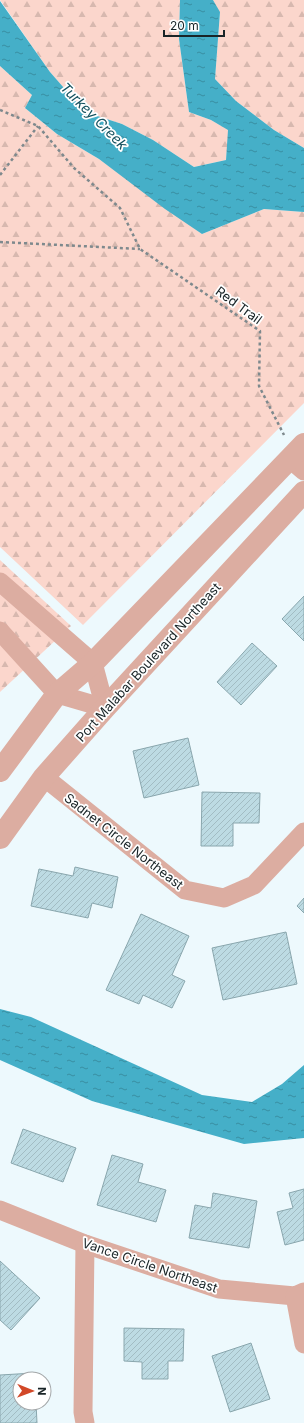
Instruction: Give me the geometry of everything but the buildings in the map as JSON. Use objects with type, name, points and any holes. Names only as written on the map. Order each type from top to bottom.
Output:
[{"type":"street","points":[[0,771],[57,694],[93,663],[299,456]]},
{"type":"street","name":"Port Malabar Boulevard Northeast","points":[[0,838],[44,777],[105,708],[304,492]]},
{"type":"street","points":[[0,582],[93,663],[105,708]]},
{"type":"street","points":[[0,631],[57,694],[105,708]]},
{"type":"street","name":"Sadnet Circle Northeast","points":[[44,777],[185,890],[224,898],[254,885],[304,832]]},
{"type":"street","name":"Vance Circle Northeast","points":[[0,1210],[85,1244],[219,1289],[300,1294]]},
{"type":"street","points":[[85,1244],[83,1412],[85,1423]]},
{"type":"street","points":[[300,1294],[304,1344]]},
{"type":"path","name":"Red Trail","points":[[0,110],[38,126],[74,168],[120,208],[140,249],[260,331],[259,386],[283,434],[299,456]]},
{"type":"path","points":[[0,175],[38,126]]},
{"type":"path","points":[[0,242],[140,249]]},
{"type":"green space","points":[[0,0],[180,0],[179,39],[189,112],[211,120],[229,130],[226,160],[194,167],[153,140],[122,124],[85,112],[50,72]]},
{"type":"green space","points":[[213,0],[304,0],[304,148],[274,130],[236,101],[215,79],[220,13]]},
{"type":"green space","points":[[0,66],[32,95],[25,108],[57,134],[99,159],[202,234],[264,209],[304,212],[304,403],[83,625],[0,547]]},
{"type":"green space","points":[[0,560],[71,626],[0,692]]},
{"type":"water","name":"Turkey Creek","points":[[180,0],[213,0],[220,12],[215,79],[236,101],[274,130],[304,148],[304,212],[264,209],[202,234],[165,209],[99,159],[57,134],[25,108],[32,95],[0,66],[0,1],[50,72],[85,112],[122,124],[153,140],[194,167],[226,160],[228,130],[211,120],[189,112],[179,39]]},
{"type":"water","points":[[0,1009],[31,1017],[202,1095],[252,1102],[282,1084],[304,1065],[304,1138],[244,1144],[92,1101],[0,1060]]}]
